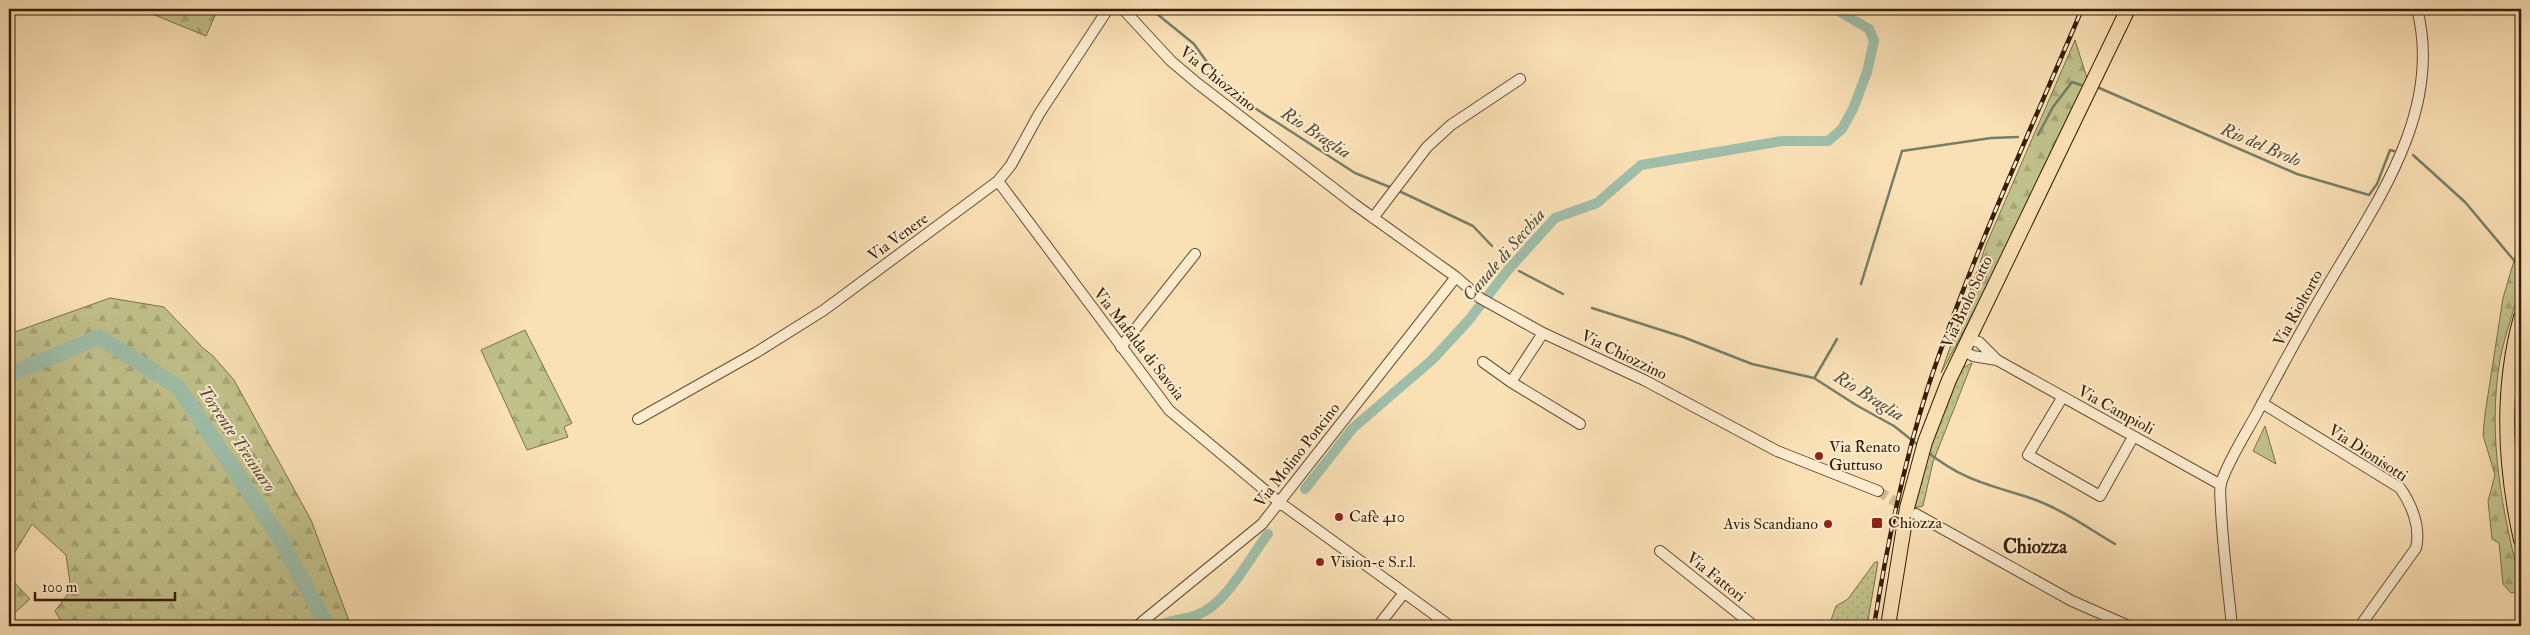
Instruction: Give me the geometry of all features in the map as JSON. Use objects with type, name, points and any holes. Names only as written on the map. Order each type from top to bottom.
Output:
[{"type":"main road","name":"Via Brolo Sotto","points":[[1888,626],[1900,540],[1923,448],[1954,369],[2128,9]]},
{"type":"main road","points":[[2521,317],[2512,360],[2508,428],[2514,507],[2521,540]]},
{"type":"street","name":"Via Venere","points":[[638,419],[757,352],[824,310],[998,181],[1011,165],[1039,114],[1108,9]]},
{"type":"street","name":"Via Chiozzino","points":[[1123,9],[1171,61],[1196,83],[1373,218],[1485,300],[1543,333],[1644,380],[1777,451],[1878,491]]},
{"type":"street","name":"Via Rioltorto","points":[[2232,626],[2222,539],[2221,485],[2262,403],[2315,307],[2380,197],[2399,158],[2419,101],[2423,77],[2425,50],[2417,9]]},
{"type":"street","points":[[1373,218],[1406,173],[1428,147],[1451,125],[1520,79]]},
{"type":"street","name":"Via Mafalda di Savoia","points":[[998,181],[1169,410],[1280,502]]},
{"type":"street","points":[[1121,347],[1195,254]]},
{"type":"street","name":"Via Molino Poncino","points":[[1137,626],[1262,524],[1456,277]]},
{"type":"street","points":[[1954,369],[1984,354],[1978,321]]},
{"type":"street","points":[[1511,382],[1543,333]]},
{"type":"street","name":"Via Campioli","points":[[1967,345],[2221,485]]},
{"type":"street","points":[[1483,362],[1511,382],[1580,424]]},
{"type":"street","points":[[2062,398],[2028,456],[2100,496],[2133,437]]},
{"type":"street","name":"Via Dionisotti","points":[[2262,403],[2400,488],[2409,503],[2418,537],[2416,548],[2360,626]]},
{"type":"street","points":[[1280,502],[1450,626]]},
{"type":"street","points":[[1916,514],[2072,600],[2129,626]]},
{"type":"street","name":"Via Fattori","points":[[1660,551],[1754,626]]},
{"type":"street","points":[[1378,626],[1404,593]]},
{"type":"green space","points":[[140,9],[218,9],[206,36]]},
{"type":"green space","points":[[2075,40],[2087,78],[1980,300],[1941,373],[1986,245]]},
{"type":"green space","points":[[2521,237],[2522,278],[2500,360],[2496,388],[2495,417],[2498,473],[2521,585],[2521,591],[2511,593],[2503,584],[2499,543],[2492,539],[2488,501],[2495,475],[2483,435],[2503,298]]},
{"type":"green space","points":[[110,298],[164,307],[234,380],[311,520],[351,626],[64,626],[55,611],[71,590],[66,555],[32,524],[9,562],[9,334]]},
{"type":"green space","points":[[525,330],[572,423],[564,427],[568,437],[527,450],[481,350]]},
{"type":"green space","points":[[1972,363],[1933,462],[1923,506],[1914,508],[1927,445],[1960,369]]},
{"type":"green space","points":[[2265,426],[2276,464],[2253,451]]},
{"type":"green space","points":[[1875,562],[1878,562],[1867,626],[1829,626],[1836,606],[1848,599]]},
{"type":"green space","points":[[9,577],[30,599],[9,618]]},
{"type":"waterway","name":"Rio Braglia","points":[[1151,9],[1194,44],[1227,90],[1355,173],[1392,188]]},
{"type":"waterway","name":"Canale di Secchia","points":[[1305,489],[1353,428],[1433,359],[1468,321],[1508,270],[1555,218],[1597,203],[1641,165],[1782,141],[1828,141],[1842,129],[1853,109],[1867,72],[1874,41],[1869,29],[1835,9]]},
{"type":"waterway","name":"Rio del Brolo","points":[[2038,135],[2053,107],[2072,82],[2081,85]]},
{"type":"waterway","name":"Rio del Brolo","points":[[2097,87],[2297,174],[2369,195],[2377,184],[2390,150],[2394,151]]},
{"type":"waterway","name":"Rio del Brolo","points":[[1861,284],[1902,151],[1991,138],[2018,137]]},
{"type":"waterway","name":"Rio del Brolo","points":[[2413,155],[2465,202],[2517,264],[2521,253]]},
{"type":"waterway","name":"Rio Braglia","points":[[1397,190],[1473,226],[1492,246]]},
{"type":"waterway","name":"Rio Braglia","points":[[1519,271],[1563,294]]},
{"type":"waterway","name":"Rio Braglia","points":[[1592,308],[1683,337],[1752,364],[1814,378],[1856,405],[1894,426],[1918,445]]},
{"type":"waterway","name":"Torrente Tresinaro","points":[[9,375],[99,337],[178,387],[277,534],[327,626]]},
{"type":"waterway","name":"Rio del Brolo","points":[[1815,377],[1837,339]]},
{"type":"waterway","name":"Rio Braglia","points":[[1926,451],[1952,469],[1976,481],[2052,507],[2115,544]]},
{"type":"waterway","name":"Canale di Secchia","points":[[1157,626],[1197,615],[1218,601],[1237,579],[1268,534]]},
{"type":"tunnel","points":[[1878,491],[1911,511]]},
{"type":"railway","points":[[1874,626],[1896,505],[1928,387],[1982,244],[2082,9]]},
{"type":"place","name":"Via Renato Guttuso","points":[[1819,456]]},
{"type":"place","name":"Cafè 410","points":[[1339,517]]},
{"type":"place","name":"Chiozza","points":[[1877,523]]},
{"type":"place","name":"Avis Scandiano","points":[[1828,524]]},
{"type":"place","name":"Vision-e S.r.l.","points":[[1320,562]]},
{"type":"district","name":"Chiozza","points":[[2035,547]]}]
